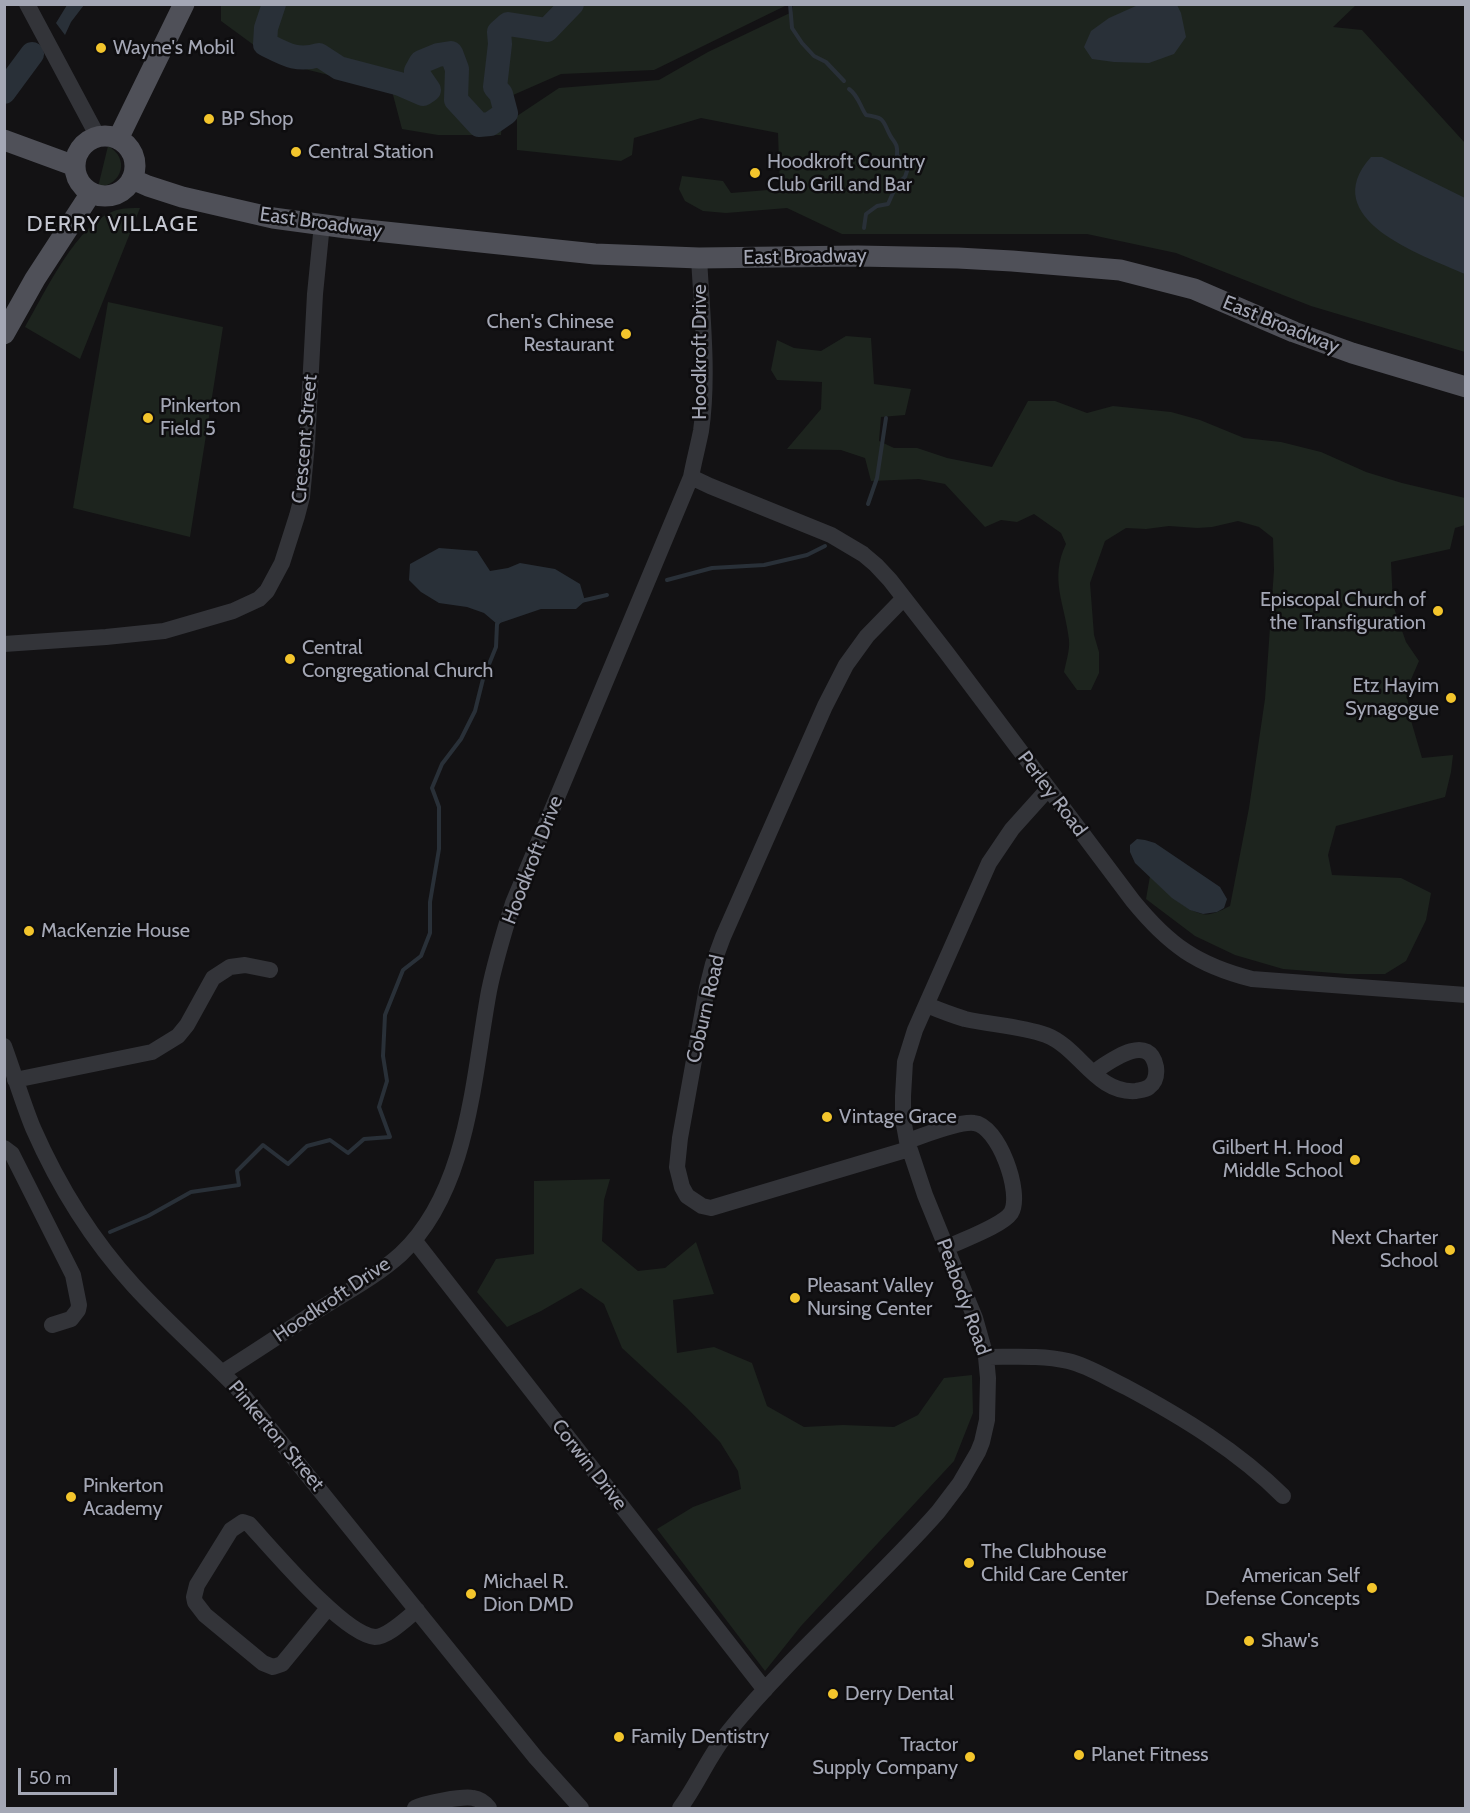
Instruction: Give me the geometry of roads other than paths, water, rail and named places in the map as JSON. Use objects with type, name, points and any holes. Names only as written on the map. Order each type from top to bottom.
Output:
[{"type":"main road","points":[[108,138],[184,4]]},
{"type":"main road","points":[[108,138],[126,145],[132,153],[135,169],[132,179],[124,190],[116,194],[98,196],[91,193],[79,180],[75,166],[77,156],[89,141],[108,138]]},
{"type":"main road","points":[[4,140],[75,166]]},
{"type":"main road","name":"East Broadway","points":[[132,179],[182,196],[273,218],[595,254],[699,258],[849,256],[958,258],[1120,270],[1194,289],[1294,332],[1343,350],[1466,387]]},
{"type":"main road","points":[[4,334],[35,279],[91,193]]},
{"type":"street","points":[[27,4],[108,138]]},
{"type":"street","name":"Crescent Street","points":[[4,645],[105,638],[164,631],[233,612],[259,599],[267,591],[285,554],[302,497],[315,294],[322,224]]},
{"type":"street","name":"Hoodkroft Drive","points":[[223,1372],[377,1273],[414,1240],[441,1198],[457,1160],[483,1034],[489,992],[513,903],[691,477],[700,431],[704,371],[699,258]]},
{"type":"street","name":"Perley Road","points":[[691,477],[815,528],[849,545],[876,565],[904,598],[1148,919],[1185,952],[1223,972],[1252,979],[1466,995]]},
{"type":"street","name":"Coburn Road","points":[[904,598],[867,636],[846,664],[825,706],[723,937],[706,988],[677,1167],[687,1196],[702,1206],[711,1208],[908,1145],[961,1124],[976,1123],[988,1129],[1000,1150],[1014,1187],[1014,1201],[1011,1212],[1005,1219],[946,1248]]},
{"type":"street","name":"Peabody Road","points":[[680,1809],[727,1733],[765,1690],[930,1522],[953,1493],[978,1452],[985,1432],[988,1396],[986,1358],[975,1318],[925,1195],[908,1145],[903,1119],[903,1078],[910,1044],[989,863],[1012,829],[1048,789]]},
{"type":"street","points":[[15,1080],[152,1052],[178,1036],[187,1026],[213,978],[230,967],[245,965],[270,970]]},
{"type":"street","points":[[927,1005],[966,1019],[1016,1027],[1048,1036],[1068,1049],[1094,1072]]},
{"type":"street","name":"Pinkerton Street","points":[[4,1046],[33,1128],[45,1153],[73,1203],[102,1247],[153,1305],[223,1372],[283,1442],[536,1758],[581,1809]]},
{"type":"street","points":[[4,1148],[12,1154],[73,1275],[78,1310],[71,1318],[52,1325]]},
{"type":"street","name":"Corwin Drive","points":[[414,1240],[765,1690]]},
{"type":"street","points":[[986,1358],[1051,1359],[1084,1366],[1145,1398],[1216,1441],[1283,1496]]},
{"type":"street","points":[[328,1608],[282,1664],[269,1667],[205,1615],[197,1605],[195,1593],[199,1581],[231,1530],[243,1522],[249,1524],[328,1608],[356,1629],[375,1636],[386,1633],[417,1610]]},
{"type":"street","points":[[415,1809],[424,1805],[468,1797],[480,1800],[489,1809]]},
{"type":"waterway","points":[[274,4],[266,28],[265,44],[285,54],[298,57],[319,55],[339,68],[400,84],[423,94],[429,90],[416,71],[421,62],[438,55],[451,53],[457,69],[456,100],[479,125],[490,124],[506,113],[501,94],[495,87],[500,44],[499,32],[508,24],[547,30],[572,4]]},
{"type":"waterway","points":[[790,4],[792,28],[802,43],[814,56],[826,62],[844,81]]},
{"type":"waterway","points":[[4,92],[32,54]]},
{"type":"waterway","points":[[849,89],[857,97],[866,115],[878,117],[883,121],[896,145],[897,155],[908,168],[905,177],[897,184],[888,204],[877,206],[866,214],[864,228]]},
{"type":"waterway","points":[[868,504],[877,478],[886,418]]},
{"type":"waterway","points":[[667,580],[712,568],[764,565],[807,555],[825,546]]},
{"type":"waterway","points":[[581,601],[607,595]]},
{"type":"waterway","points":[[110,1232],[148,1216],[191,1192],[239,1185],[237,1171],[263,1145],[288,1164],[307,1146],[330,1140],[348,1153],[364,1139],[390,1137],[379,1107],[387,1081],[383,1056],[385,1015],[403,970],[421,956],[430,933],[430,902],[439,849],[439,807],[432,788],[442,764],[461,739],[475,711],[483,679],[496,647],[497,624],[500,620]]},
{"type":"place","name":"Wayne's Mobil","points":[[101,48]]},
{"type":"place","name":"BP Shop","points":[[209,119]]},
{"type":"place","name":"Central Station","points":[[296,152]]},
{"type":"place","name":"Hoodkroft Country Club Grill and Bar","points":[[755,173]]},
{"type":"place","name":"Chen's Chinese Restaurant","points":[[626,334]]},
{"type":"place","name":"Pinkerton Field 5","points":[[148,418]]},
{"type":"place","name":"Episcopal Church of the Transfiguration","points":[[1438,611]]},
{"type":"place","name":"Central Congregational Church","points":[[290,659]]},
{"type":"place","name":"Etz Hayim Synagogue","points":[[1451,698]]},
{"type":"place","name":"MacKenzie House","points":[[29,931]]},
{"type":"place","name":"Vintage Grace","points":[[827,1117]]},
{"type":"place","name":"Gilbert H. Hood Middle School","points":[[1355,1160]]},
{"type":"place","name":"Next Charter School","points":[[1450,1250]]},
{"type":"place","name":"Pleasant Valley Nursing Center","points":[[795,1298]]},
{"type":"place","name":"Pinkerton Academy","points":[[71,1497]]},
{"type":"place","name":"The Clubhouse Child Care Center","points":[[969,1563]]},
{"type":"place","name":"American Self Defense Concepts","points":[[1372,1588]]},
{"type":"place","name":"Michael R. Dion DMD","points":[[471,1594]]},
{"type":"place","name":"Shaw's","points":[[1249,1641]]},
{"type":"place","name":"Derry Dental","points":[[833,1694]]},
{"type":"place","name":"Family Dentistry","points":[[619,1737]]},
{"type":"place","name":"Planet Fitness","points":[[1079,1755]]},
{"type":"place","name":"Tractor Supply Company","points":[[970,1757]]},
{"type":"district","name":"DERRY VILLAGE","points":[[113,225]]}]
